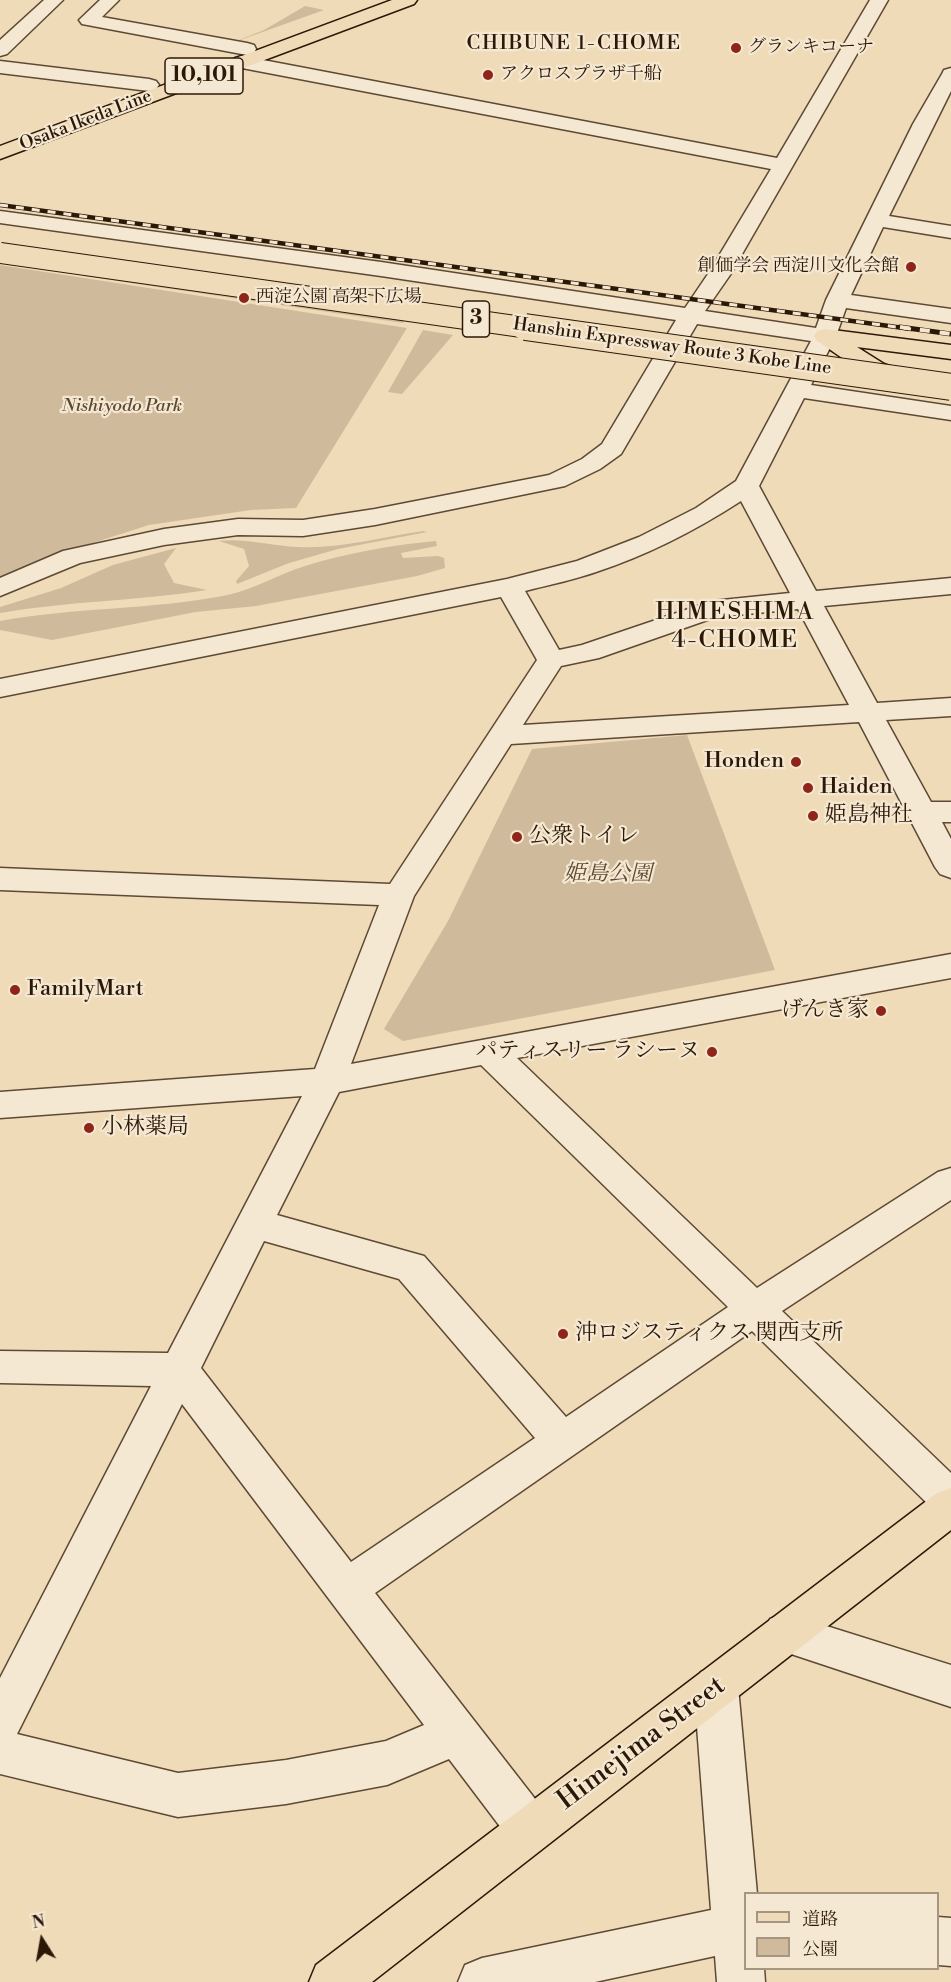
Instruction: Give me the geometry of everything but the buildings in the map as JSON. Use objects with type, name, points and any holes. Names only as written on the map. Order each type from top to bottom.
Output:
[{"type":"main road","name":"Osaka Ikeda Line","points":[[0,153],[379,0]]},
{"type":"main road","name":"Osaka Ikeda Line","points":[[0,141],[149,85],[244,56],[408,0]]},
{"type":"main road","name":"Hanshin Expressway Route 3 Kobe Line","points":[[0,234],[951,366]]},
{"type":"main road","name":"Hanshin Expressway Route 3 Kobe Line","points":[[0,253],[951,387]]},
{"type":"main road","points":[[816,334],[951,352]]},
{"type":"main road","points":[[816,334],[876,369],[951,398]]},
{"type":"main road","name":"Himejima Street","points":[[333,1982],[951,1506]]},
{"type":"street","points":[[30,0],[53,1]]},
{"type":"street","points":[[110,0],[88,20],[244,56],[783,165]]},
{"type":"street","points":[[0,588],[72,557],[164,537],[238,527],[303,528],[375,517],[556,481],[591,464],[612,449],[699,316],[719,275],[879,0]]},
{"type":"street","points":[[0,50],[9,33],[53,1]]},
{"type":"street","points":[[0,67],[149,85]]},
{"type":"street","points":[[0,688],[509,587],[586,567],[648,543],[705,513],[746,486],[796,390],[816,334],[837,300],[876,220],[932,125],[951,74]]},
{"type":"street","points":[[0,217],[369,267],[816,334]]},
{"type":"street","points":[[876,220],[951,232]]},
{"type":"street","points":[[837,300],[951,316]]},
{"type":"street","points":[[796,390],[951,413]]},
{"type":"street","points":[[746,486],[951,867]]},
{"type":"street","points":[[0,1723],[327,1081],[399,895],[551,660],[589,652],[712,609],[809,602],[951,586]]},
{"type":"street","points":[[509,587],[551,660]]},
{"type":"street","points":[[500,736],[951,707]]},
{"type":"street","points":[[920,812],[951,812]]},
{"type":"street","points":[[0,879],[399,895]]},
{"type":"street","points":[[0,1105],[327,1081],[951,966]]},
{"type":"street","points":[[488,1051],[951,1500]]},
{"type":"street","points":[[345,1590],[755,1309],[951,1182]]},
{"type":"street","points":[[255,1224],[411,1267],[562,1441]]},
{"type":"street","points":[[0,1367],[179,1370]]},
{"type":"street","points":[[179,1370],[455,1734],[530,1829]]},
{"type":"street","points":[[785,1633],[951,1686]]},
{"type":"street","points":[[716,1687],[741,1928],[741,1982]]},
{"type":"street","points":[[0,1752],[178,1795],[286,1782],[387,1763],[455,1734]]},
{"type":"street","points":[[482,1982],[741,1928]]},
{"type":"green space","points":[[305,6],[324,10],[229,44],[264,30]]},
{"type":"green space","name":"Nishiyodo Park","points":[[0,265],[407,328],[296,508],[251,510],[149,525],[74,549],[0,578]]},
{"type":"green space","name":"西淀公園 高架下広場","points":[[85,273],[405,319],[403,323],[83,276]]},
{"type":"green space","points":[[423,330],[453,335],[402,394],[388,392]]},
{"type":"green space","points":[[427,532],[338,549],[289,563],[237,584],[236,581],[249,566],[244,549],[219,541],[314,547]]},
{"type":"green space","points":[[436,541],[437,546],[401,553],[403,558],[438,556],[444,558],[445,568],[417,576],[256,606],[196,612],[52,640],[0,630],[0,621],[28,616],[200,600],[228,595],[321,561],[386,547]]},
{"type":"green space","points":[[176,548],[164,564],[174,583],[207,590],[0,613],[0,607],[61,588],[113,565]]},
{"type":"green space","name":"姫島公園","points":[[687,735],[775,970],[403,1041],[384,1029],[448,921],[532,749]]},
{"type":"railway","points":[[0,205],[911,329]]},
{"type":"railway","points":[[900,327],[951,334]]},
{"type":"place","name":"グランキコーナ","points":[[736,48]]},
{"type":"place","name":"アクロスプラザ千船","points":[[488,75]]},
{"type":"place","name":"創価学会 西淀川文化会館","points":[[911,267]]},
{"type":"place","name":"西淀公園 高架下広場","points":[[244,298]]},
{"type":"place","name":"Honden","points":[[796,762]]},
{"type":"place","name":"Haiden","points":[[808,788]]},
{"type":"place","name":"姫島神社","points":[[813,816]]},
{"type":"place","name":"公衆トイレ","points":[[517,837]]},
{"type":"place","name":"FamilyMart","points":[[15,990]]},
{"type":"place","name":"げんき家","points":[[881,1011]]},
{"type":"place","name":"パティスリー ラシーヌ","points":[[712,1052]]},
{"type":"place","name":"小林薬局","points":[[89,1128]]},
{"type":"place","name":"沖ロジスティクス 関西支所","points":[[563,1334]]},
{"type":"district","name":"CHIBUNE 1-CHOME","points":[[574,44]]},
{"type":"district","name":"HIMESHIMA 4-CHOME","points":[[735,627]]}]
